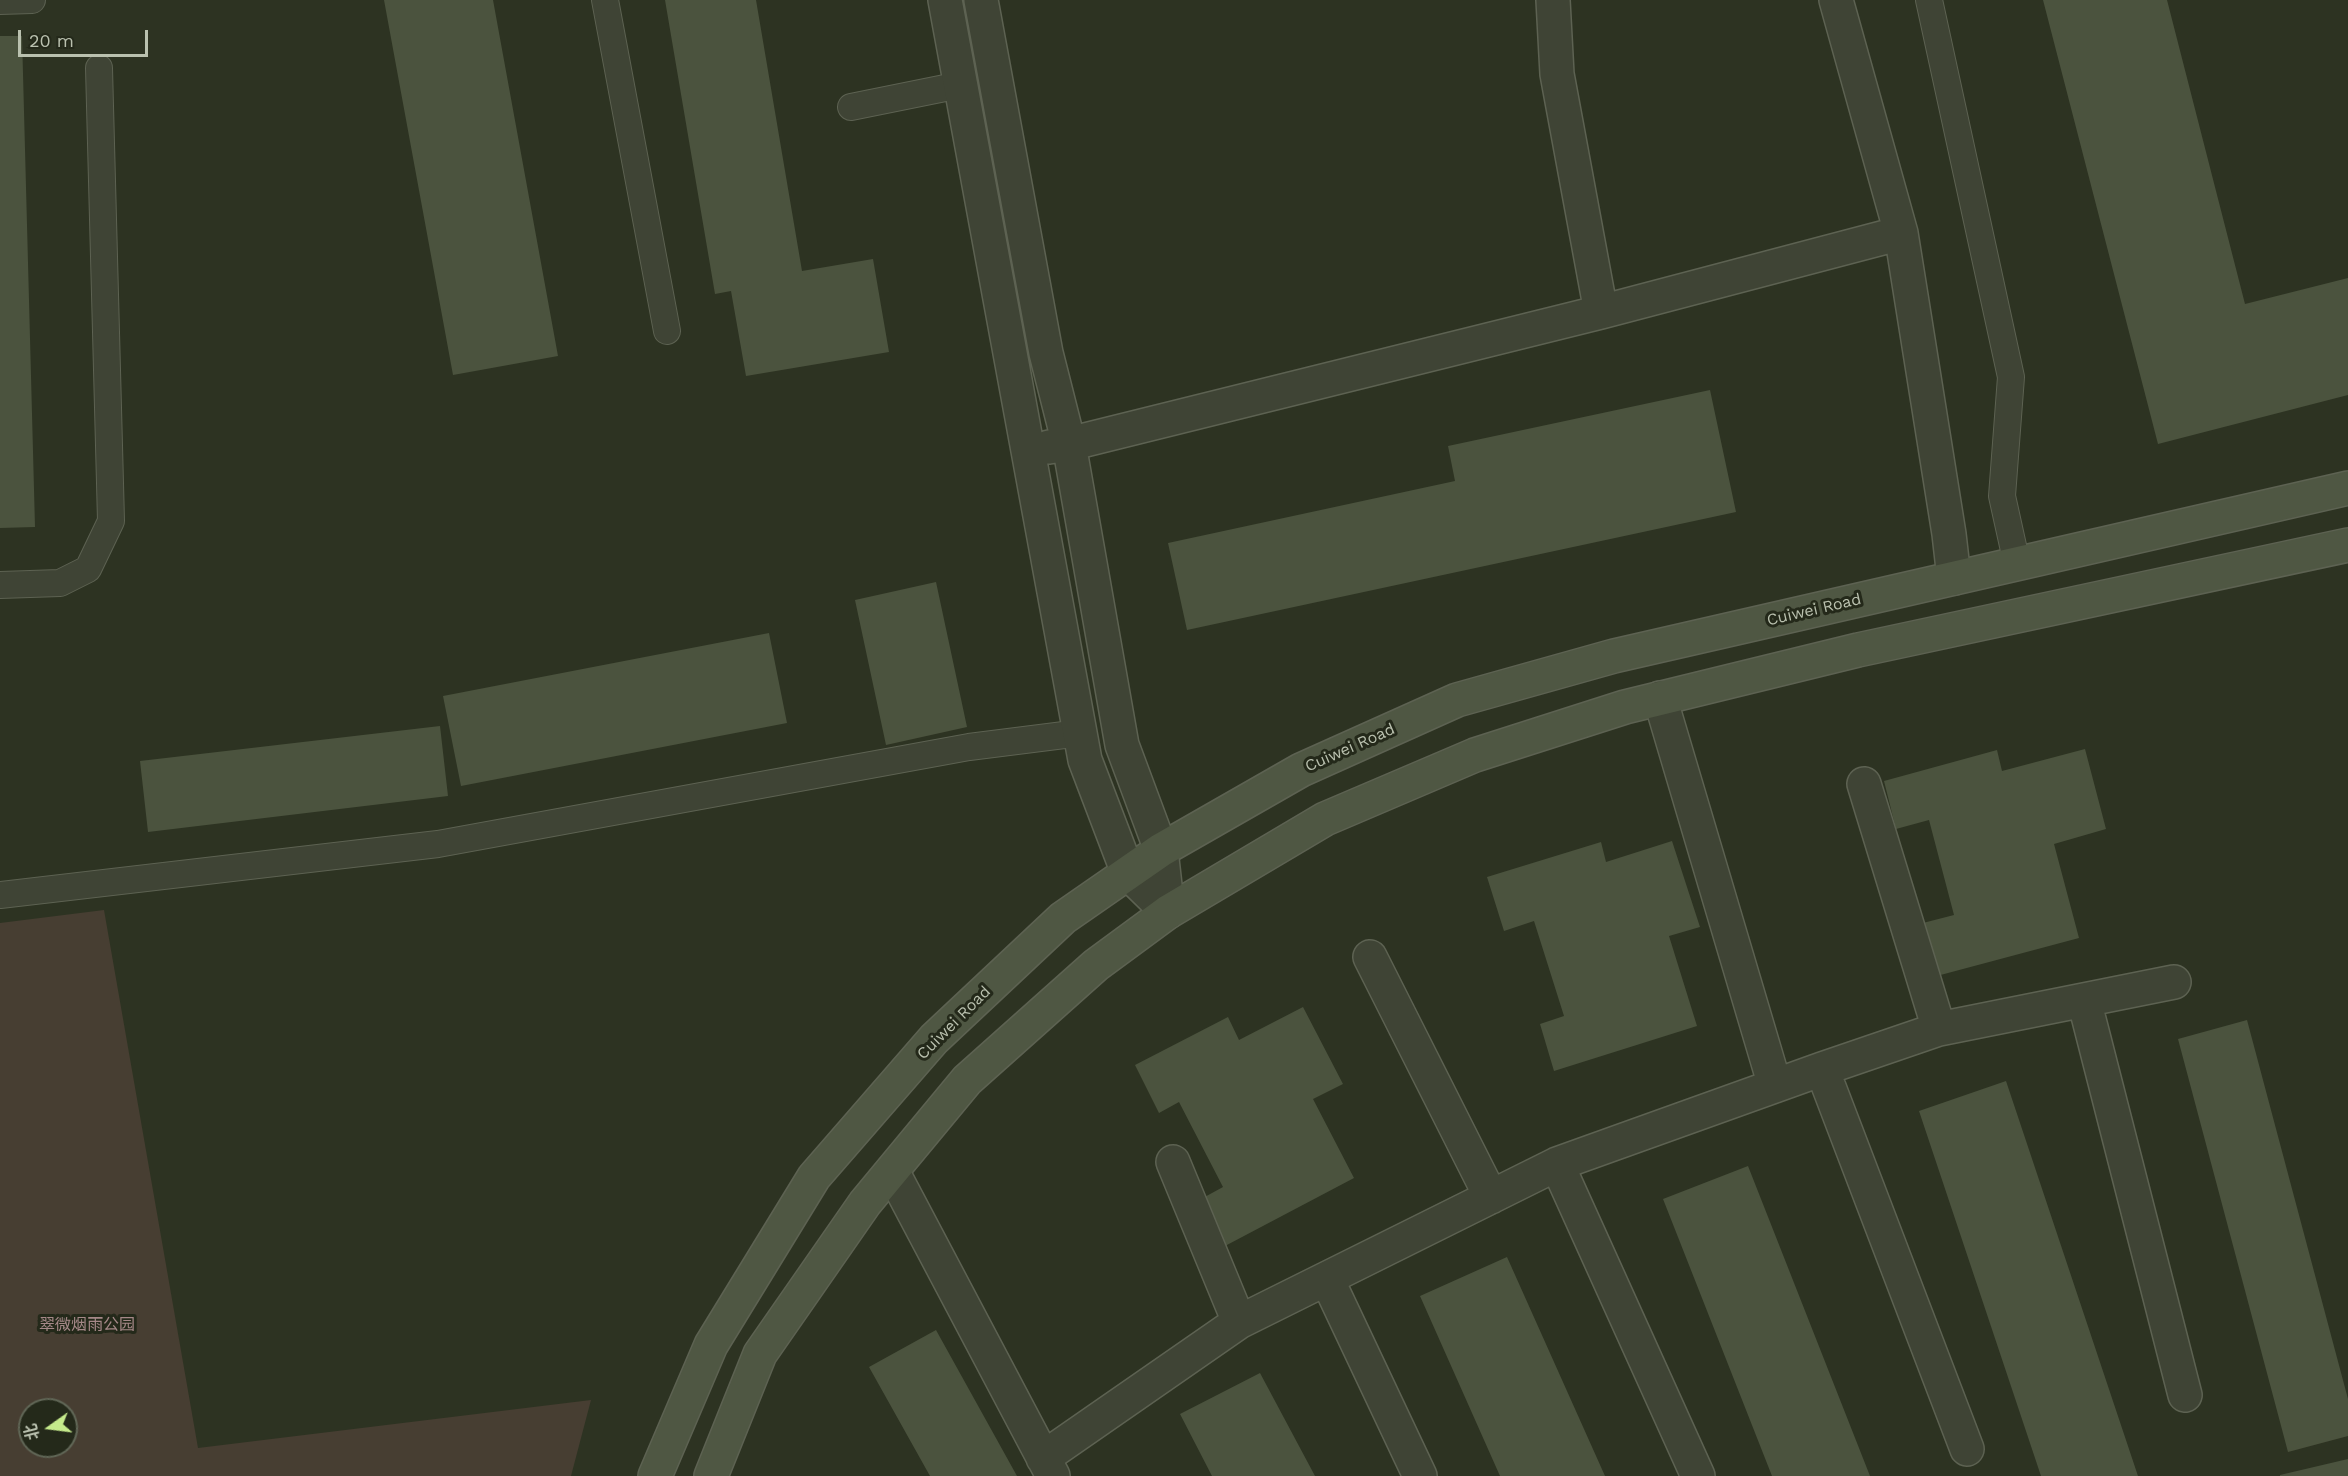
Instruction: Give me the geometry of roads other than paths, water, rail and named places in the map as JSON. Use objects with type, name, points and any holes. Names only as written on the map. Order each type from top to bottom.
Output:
[{"type":"main road","name":"Cuiwei Road","points":[[655,1476],[711,1344],[814,1177],[934,1039],[1063,918],[1161,850],[1301,770],[1457,700],[1614,656],[2348,488]]},
{"type":"main road","points":[[711,1476],[760,1354],[865,1203],[967,1080],[1096,965],[1168,912],[1324,819],[1475,755],[1625,707],[1858,650],[2348,545]]},
{"type":"street","points":[[945,0],[1085,760],[1128,873],[1168,912]]},
{"type":"street","points":[[981,0],[1046,353],[1069,444],[1122,745],[1161,850],[1168,912]]},
{"type":"street","points":[[1553,0],[1557,74],[1601,312]]},
{"type":"street","points":[[1836,0],[1901,233],[1954,578]]},
{"type":"street","points":[[1027,451],[1069,444],[1601,312],[1901,233]]},
{"type":"street","points":[[1660,698],[1775,1086]]},
{"type":"street","points":[[1864,784],[1939,1029]]},
{"type":"street","points":[[1370,957],[1491,1197]]},
{"type":"street","points":[[892,1171],[1048,1467],[1239,1322],[1557,1164],[1939,1029],[2174,982]]},
{"type":"street","points":[[2084,1000],[2185,1395]]},
{"type":"street","points":[[1822,1069],[1967,1449]]},
{"type":"street","points":[[1173,1162],[1239,1322]]},
{"type":"street","points":[[1557,1164],[1698,1476]]},
{"type":"street","points":[[1327,1279],[1420,1476]]},
{"type":"lane","points":[[0,1],[32,0]]},
{"type":"lane","points":[[605,0],[667,331]]},
{"type":"lane","points":[[1929,0],[2010,377],[2002,496],[2017,564]]},
{"type":"lane","points":[[0,585],[60,583],[88,569],[111,521],[99,68]]},
{"type":"lane","points":[[851,107],[960,85]]},
{"type":"lane","points":[[0,895],[438,844],[969,747],[1080,733]]},
{"type":"park label","name":"翠微烟雨公园","points":[[87,1325]]}]
